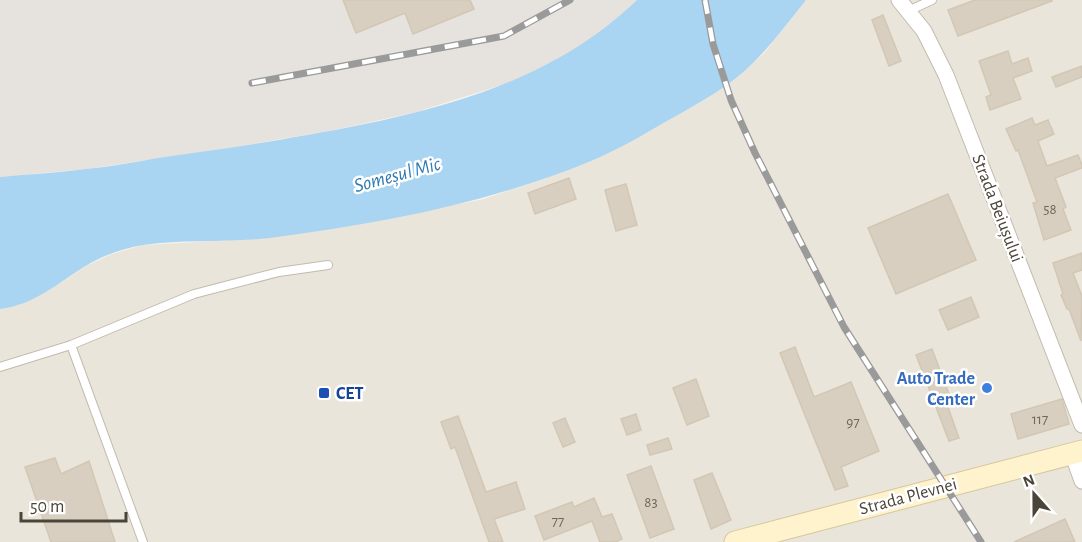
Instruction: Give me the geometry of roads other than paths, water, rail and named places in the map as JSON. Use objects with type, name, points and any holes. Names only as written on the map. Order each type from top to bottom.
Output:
[{"type":"main road","name":"Strada Plevnei","points":[[735,542],[1077,452]]},
{"type":"street","name":"Strada Beiușului","points":[[910,3],[946,75],[1082,425]]},
{"type":"street","points":[[1077,452],[1082,481]]},
{"type":"lane","points":[[910,3],[933,0]]},
{"type":"lane","points":[[0,367],[71,345],[194,294],[279,272],[328,265]]},
{"type":"lane","points":[[71,345],[143,542]]},
{"type":"water","name":"Someșul Mic","points":[[637,0],[806,0],[758,58],[723,88],[620,147],[553,176],[434,210],[352,226],[270,238],[159,243],[128,248],[91,263],[34,298],[0,309],[0,177],[104,167],[249,145],[423,111],[470,97],[559,58],[599,32]]},
{"type":"railway","points":[[252,83],[504,36],[570,0]]},
{"type":"railway","points":[[705,0],[713,44],[731,100],[755,153],[844,327],[981,542]]},
{"type":"place","name":"Auto Trade Center","points":[[987,388]]},
{"type":"place","name":"CET","points":[[324,393]]}]
